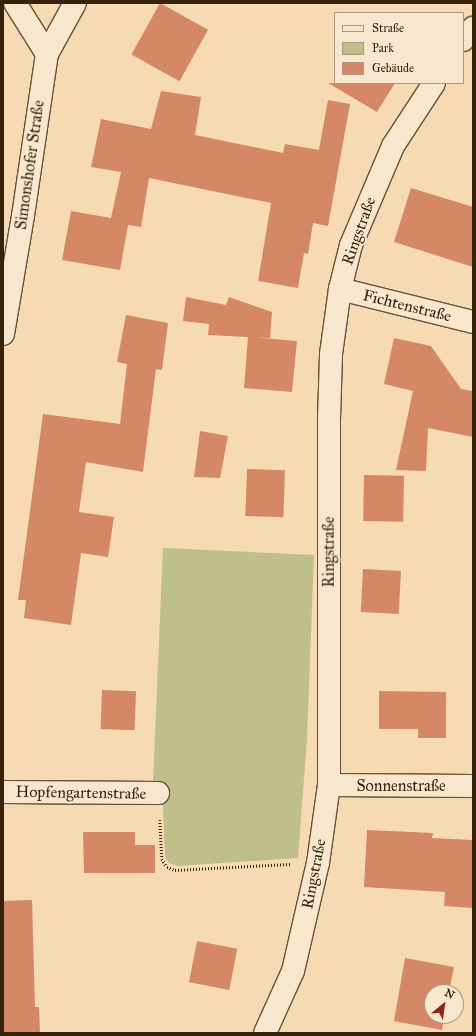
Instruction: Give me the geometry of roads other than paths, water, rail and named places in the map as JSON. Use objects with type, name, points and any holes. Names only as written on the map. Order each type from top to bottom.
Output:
[{"type":"street","points":[[15,3],[46,54]]},
{"type":"street","name":"Simonshofer Straße","points":[[3,334],[23,216],[46,54],[75,3]]},
{"type":"street","points":[[464,39],[473,28]]},
{"type":"street","name":"Ringstraße","points":[[265,1033],[293,971],[318,863],[329,785],[329,419],[331,354],[340,289],[351,245],[392,146],[433,84]]},
{"type":"street","name":"Fichtenstraße","points":[[340,289],[473,322]]},
{"type":"street","name":"Sonnenstraße","points":[[329,785],[473,786]]},
{"type":"street","name":"Hopfengartenstraße","points":[[3,792],[158,794]]}]
